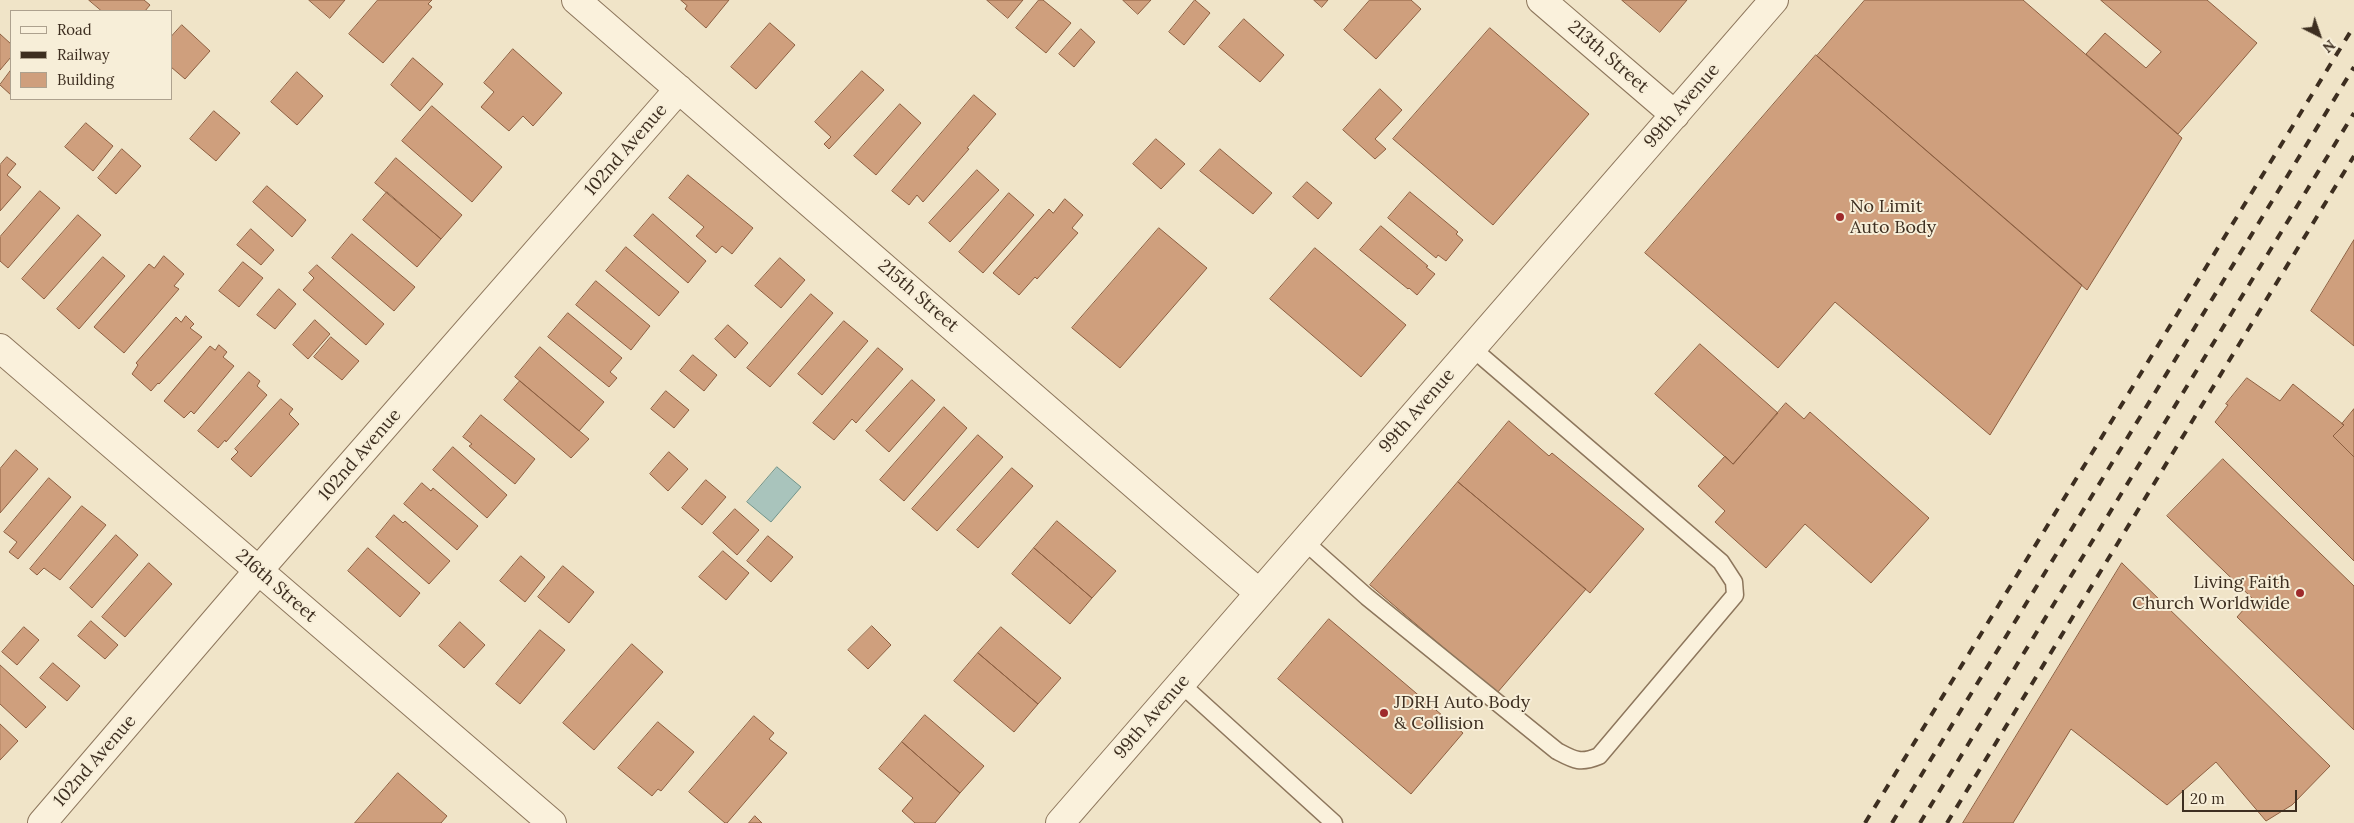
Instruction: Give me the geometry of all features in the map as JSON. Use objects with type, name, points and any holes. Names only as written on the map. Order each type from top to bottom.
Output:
[{"type":"street","name":"215th Street","points":[[576,0],[1259,593]]},
{"type":"street","name":"213th Street","points":[[1541,0],[1675,115]]},
{"type":"street","name":"99th Avenue","points":[[1060,823],[1774,0]]},
{"type":"street","name":"102nd Avenue","points":[[42,823],[258,571],[679,89]]},
{"type":"street","name":"216th Street","points":[[0,348],[552,823]]},
{"type":"lane","points":[[1304,541],[1367,597],[1557,751],[1575,760],[1586,761],[1599,756],[1736,595],[1734,582],[1720,562],[1472,348]]},
{"type":"lane","points":[[1181,684],[1334,823]]},
{"type":"water","points":[[777,467],[801,487],[771,522],[747,502]]},
{"type":"building","points":[[89,0],[144,0],[150,5],[146,10],[101,10]]},
{"type":"building","points":[[309,0],[345,0],[330,18]]},
{"type":"building","points":[[378,0],[432,0],[428,4],[432,7],[383,63],[349,34]]},
{"type":"building","points":[[681,0],[729,0],[706,28],[685,9],[687,6]]},
{"type":"building","points":[[987,0],[1023,0],[1008,18]]},
{"type":"building","points":[[1039,0],[1043,0],[1071,23],[1046,53],[1016,28]]},
{"type":"building","points":[[1123,0],[1151,0],[1138,14]]},
{"type":"building","points":[[1195,0],[1210,13],[1184,45],[1169,32]]},
{"type":"building","points":[[1314,0],[1328,0],[1322,7]]},
{"type":"building","points":[[1370,0],[1411,0],[1421,9],[1376,59],[1344,30]]},
{"type":"building","points":[[1622,0],[1687,0],[1660,32]]},
{"type":"building","points":[[1865,0],[2023,0],[2182,138],[2087,290],[1817,56]]},
{"type":"building","points":[[2101,0],[2207,0],[2257,43],[2178,134],[2086,54],[2105,33],[2146,68],[2161,52]]},
{"type":"building","points":[[1244,19],[1284,55],[1260,82],[1219,47]]},
{"type":"building","points":[[770,23],[795,45],[756,89],[731,67]]},
{"type":"building","points":[[182,25],[210,51],[185,79],[172,68],[172,36]]},
{"type":"building","points":[[1490,28],[1589,114],[1493,225],[1393,139]]},
{"type":"building","points":[[1081,29],[1095,42],[1074,67],[1059,54]]},
{"type":"building","points":[[0,34],[10,43],[10,58],[0,70]]},
{"type":"building","points":[[513,49],[562,93],[533,126],[523,116],[509,131],[481,107],[494,92],[484,83]]},
{"type":"building","points":[[1816,55],[2082,285],[1990,435],[1835,302],[1778,368],[1645,253]]},
{"type":"building","points":[[413,58],[443,84],[420,111],[391,85]]},
{"type":"building","points":[[10,71],[10,94],[0,85]]},
{"type":"building","points":[[862,71],[884,90],[829,149],[824,144],[831,137],[815,122]]},
{"type":"building","points":[[297,72],[323,96],[297,125],[271,102]]},
{"type":"building","points":[[1380,89],[1402,110],[1375,139],[1386,149],[1375,159],[1343,130]]},
{"type":"building","points":[[974,95],[996,114],[967,148],[969,149],[923,202],[917,195],[909,205],[892,191]]},
{"type":"building","points":[[900,104],[921,123],[876,175],[854,156]]},
{"type":"building","points":[[432,106],[502,167],[472,202],[402,141]]},
{"type":"building","points":[[214,111],[240,133],[216,161],[190,139]]},
{"type":"building","points":[[86,123],[113,146],[93,171],[65,147]]},
{"type":"building","points":[[1156,139],[1185,164],[1161,189],[1133,164]]},
{"type":"building","points":[[122,149],[141,166],[116,194],[98,178]]},
{"type":"building","points":[[1220,149],[1272,193],[1253,214],[1200,171]]},
{"type":"building","points":[[7,157],[16,164],[7,175],[21,187],[0,211],[0,165]]},
{"type":"building","points":[[396,158],[462,215],[441,239],[375,183]]},
{"type":"building","points":[[977,170],[999,190],[950,242],[929,223]]},
{"type":"building","points":[[688,175],[753,228],[732,254],[722,246],[716,253],[696,236],[704,227],[669,198]]},
{"type":"building","points":[[1307,182],[1332,203],[1318,219],[1293,197]]},
{"type":"building","points":[[267,186],[306,220],[292,237],[253,202]]},
{"type":"building","points":[[40,191],[60,208],[8,268],[0,261],[0,237]]},
{"type":"building","points":[[387,192],[441,239],[417,267],[363,220]]},
{"type":"building","points":[[1410,192],[1458,232],[1456,234],[1463,240],[1446,261],[1438,255],[1436,258],[1388,218]]},
{"type":"building","points":[[1009,193],[1034,215],[983,273],[959,252]]},
{"type":"building","points":[[1065,199],[1083,215],[1072,228],[1078,233],[1037,279],[1035,277],[1019,295],[993,273],[1049,209],[1053,213]]},
{"type":"building","points":[[653,214],[706,261],[688,283],[634,236]]},
{"type":"building","points":[[78,215],[101,235],[44,299],[22,279]]},
{"type":"building","points":[[1381,226],[1435,274],[1417,295],[1360,250]]},
{"type":"building","points":[[1159,228],[1207,268],[1120,368],[1072,328]]},
{"type":"building","points":[[251,229],[274,250],[261,265],[237,245]]},
{"type":"building","points":[[352,234],[415,287],[394,311],[332,258]]},
{"type":"building","points":[[2354,240],[2354,346],[2311,311]]},
{"type":"building","points":[[626,247],[679,292],[659,316],[606,271]]},
{"type":"building","points":[[1315,248],[1406,325],[1361,377],[1270,299]]},
{"type":"building","points":[[164,256],[184,274],[174,286],[179,289],[124,353],[94,327],[149,264],[154,268]]},
{"type":"building","points":[[103,257],[125,276],[79,329],[57,309]]},
{"type":"building","points":[[780,258],[805,280],[781,308],[755,286]]},
{"type":"building","points":[[243,262],[263,278],[239,307],[219,291]]},
{"type":"building","points":[[317,265],[384,324],[366,345],[303,290],[314,278],[309,273]]},
{"type":"building","points":[[596,281],[650,326],[631,350],[576,305]]},
{"type":"building","points":[[279,289],[296,304],[275,329],[257,315]]},
{"type":"building","points":[[811,294],[833,313],[770,387],[747,368]]},
{"type":"building","points":[[568,313],[622,358],[610,372],[617,378],[609,387],[548,337]]},
{"type":"building","points":[[186,316],[194,324],[190,328],[202,337],[151,391],[132,374],[138,365],[136,363],[176,317],[181,322]]},
{"type":"building","points":[[315,320],[330,334],[308,359],[293,345]]},
{"type":"building","points":[[844,321],[868,341],[822,395],[798,374]]},
{"type":"building","points":[[728,325],[748,343],[735,358],[715,339]]},
{"type":"building","points":[[331,337],[359,361],[342,380],[314,357]]},
{"type":"building","points":[[1700,344],[1778,413],[1733,464],[1655,394]]},
{"type":"building","points":[[219,345],[227,352],[223,357],[234,366],[194,414],[191,411],[184,418],[164,401],[210,346],[215,350]]},
{"type":"building","points":[[540,347],[604,402],[579,431],[515,377]]},
{"type":"building","points":[[878,348],[903,369],[856,423],[852,419],[834,440],[813,423]]},
{"type":"building","points":[[693,355],[717,375],[704,391],[680,371]]},
{"type":"building","points":[[249,372],[260,381],[257,386],[267,395],[226,442],[225,440],[218,448],[198,431]]},
{"type":"building","points":[[2247,378],[2280,401],[2293,384],[2344,425],[2333,436],[2354,457],[2354,561],[2215,422],[2228,405],[2226,404]]},
{"type":"building","points":[[912,380],[935,400],[889,452],[866,431]]},
{"type":"building","points":[[520,381],[589,439],[571,458],[504,400]]},
{"type":"building","points":[[666,391],[689,410],[674,428],[651,409]]},
{"type":"building","points":[[281,399],[293,409],[289,414],[299,424],[251,477],[231,459],[238,452],[235,449]]},
{"type":"building","points":[[1786,403],[1804,419],[1810,412],[1929,518],[1871,583],[1805,524],[1766,568],[1715,522],[1725,511],[1698,486],[1725,456],[1733,464]]},
{"type":"building","points":[[944,407],[967,428],[904,501],[880,480]]},
{"type":"building","points":[[2354,409],[2354,457],[2333,436],[2344,425],[2342,424]]},
{"type":"building","points":[[481,415],[535,459],[515,484],[469,446],[472,444],[463,437]]},
{"type":"building","points":[[1509,421],[1549,456],[1552,453],[1644,529],[1590,593],[1458,482]]},
{"type":"building","points":[[978,435],[1003,457],[937,531],[912,509]]},
{"type":"building","points":[[453,447],[507,495],[487,518],[433,470]]},
{"type":"building","points":[[16,450],[38,469],[0,513],[0,469]]},
{"type":"building","points":[[669,452],[688,469],[668,491],[650,474]]},
{"type":"building","name":"Living Faith Church Worldwide","points":[[2223,459],[2354,586],[2354,730],[2237,617],[2253,599],[2167,516]]},
{"type":"building","points":[[1012,468],[1033,486],[978,548],[957,530]]},
{"type":"building","points":[[49,478],[71,497],[18,559],[9,552],[17,542],[4,532]]},
{"type":"building","points":[[706,480],[726,497],[702,525],[682,508]]},
{"type":"building","points":[[1458,482],[1586,589],[1497,693],[1370,585]]},
{"type":"building","points":[[422,483],[431,491],[433,488],[478,526],[457,550],[404,504]]},
{"type":"building","points":[[82,506],[106,525],[60,580],[44,568],[37,575],[30,569]]},
{"type":"building","points":[[735,509],[759,530],[737,555],[713,533]]},
{"type":"building","points":[[394,515],[403,523],[405,521],[450,561],[429,584],[376,537]]},
{"type":"building","points":[[1057,521],[1116,571],[1092,598],[1034,548]]},
{"type":"building","points":[[116,535],[138,555],[92,608],[70,588]]},
{"type":"building","points":[[768,536],[793,557],[771,582],[747,561]]},
{"type":"building","points":[[368,548],[420,593],[400,617],[348,571]]},
{"type":"building","points":[[1034,548],[1092,598],[1070,624],[1012,574]]},
{"type":"building","points":[[723,551],[749,573],[726,600],[699,577]]},
{"type":"building","points":[[521,556],[545,577],[525,602],[500,581]]},
{"type":"building","points":[[149,563],[172,584],[125,637],[102,617]]},
{"type":"building","points":[[2122,563],[2330,766],[2292,805],[2266,821],[2216,762],[2167,805],[2071,729],[2013,823],[1963,823]]},
{"type":"building","points":[[563,566],[594,592],[569,623],[538,597]]},
{"type":"building","points":[[1329,619],[1463,733],[1411,794],[1278,679]]},
{"type":"building","points":[[91,621],[118,645],[105,659],[78,636]]},
{"type":"building","points":[[460,622],[485,645],[464,668],[439,646]]},
{"type":"building","points":[[872,626],[891,645],[868,669],[848,650]]},
{"type":"building","points":[[24,627],[39,640],[17,665],[2,652]]},
{"type":"building","points":[[1001,627],[1061,678],[1038,704],[978,653]]},
{"type":"building","points":[[540,630],[565,650],[520,704],[496,684]]},
{"type":"building","points":[[632,644],[663,672],[594,750],[563,723]]},
{"type":"building","points":[[978,653],[1038,704],[1014,732],[954,681]]},
{"type":"building","points":[[53,663],[80,686],[67,701],[40,678]]},
{"type":"building","points":[[0,665],[46,707],[26,728],[0,704]]},
{"type":"building","points":[[925,715],[984,766],[960,793],[902,742]]},
{"type":"building","points":[[754,716],[774,733],[769,739],[787,753],[725,823],[689,792]]},
{"type":"building","points":[[658,722],[694,752],[661,791],[658,789],[652,796],[618,768]]},
{"type":"building","points":[[0,724],[18,741],[0,760]]},
{"type":"building","points":[[902,742],[960,793],[935,823],[915,823],[902,811],[913,798],[879,769]]},
{"type":"building","points":[[398,773],[447,816],[441,823],[355,823]]},
{"type":"building","points":[[755,816],[762,823],[749,823]]},
{"type":"railway","points":[[1865,823],[2354,26]]},
{"type":"railway","points":[[1892,823],[2354,67]]},
{"type":"railway","points":[[1920,823],[2354,113]]},
{"type":"railway","points":[[1947,823],[2354,156]]},
{"type":"place","name":"No Limit Auto Body","points":[[1840,217]]},
{"type":"place","name":"Living Faith Church Worldwide","points":[[2300,593]]},
{"type":"place","name":"JDRH Auto Body & Collision","points":[[1384,713]]}]
